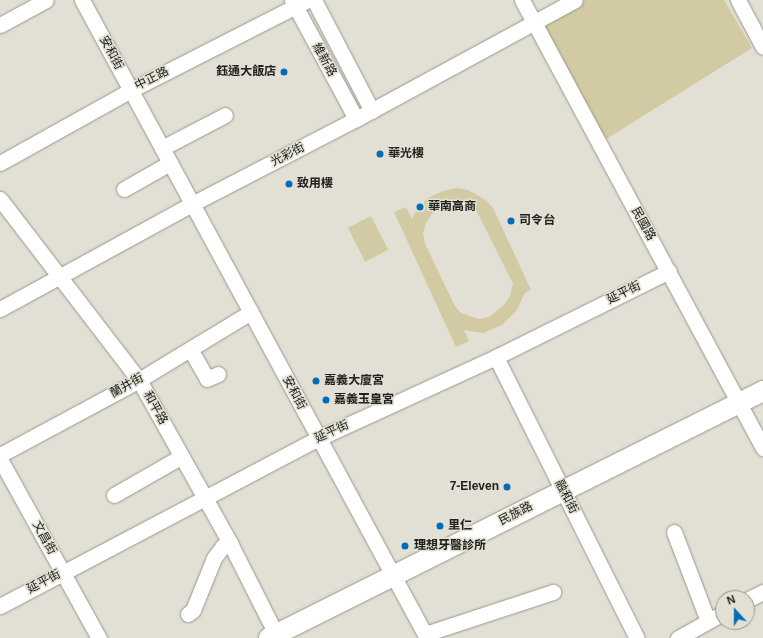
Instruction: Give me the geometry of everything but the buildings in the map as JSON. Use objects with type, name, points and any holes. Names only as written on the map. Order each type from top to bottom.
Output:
[{"type":"main road","name":"民族路","points":[[274,637],[392,576],[763,391]]},
{"type":"street","points":[[0,25],[46,0]]},
{"type":"street","name":"安和街","points":[[82,0],[392,576],[426,636]]},
{"type":"street","name":"維新路","points":[[314,0],[372,111]]},
{"type":"street","name":"民國路","points":[[522,0],[670,271],[763,448]]},
{"type":"street","name":"光彩街","points":[[0,309],[192,204],[372,111],[575,0]]},
{"type":"street","points":[[738,0],[763,47]]},
{"type":"street","name":"中正路","points":[[0,163],[131,90],[298,2]]},
{"type":"street","name":"維新路","points":[[298,2],[356,119]]},
{"type":"street","points":[[162,148],[225,115]]},
{"type":"street","points":[[124,189],[170,163]]},
{"type":"street","name":"和平路","points":[[0,199],[60,275],[139,380],[230,543],[274,637]]},
{"type":"street","name":"延平街","points":[[0,606],[319,438],[496,357],[670,271]]},
{"type":"street","name":"蘭井街","points":[[0,455],[139,380],[251,312]]},
{"type":"street","points":[[190,349],[207,379],[218,374]]},
{"type":"street","name":"融和街","points":[[496,357],[637,638]]},
{"type":"street","points":[[114,495],[182,456]]},
{"type":"street","name":"文昌街","points":[[0,459],[99,638]]},
{"type":"street","points":[[674,532],[708,621]]},
{"type":"street","points":[[188,614],[193,610],[214,558],[223,546],[230,543]]},
{"type":"street","points":[[426,636],[553,592]]},
{"type":"street","points":[[678,638],[715,617]]},
{"type":"shaded area","points":[[582,0],[724,0],[752,48],[606,139],[534,22]]},
{"type":"shaded area","points":[[457,188],[468,190],[487,201],[493,208],[531,290],[525,293],[517,310],[502,325],[483,333],[464,330],[469,341],[456,347],[394,212],[406,207],[412,219],[419,206],[428,198],[443,191]],"holes":[[[458,204],[470,206],[477,212],[513,284],[510,296],[504,305],[489,317],[479,319],[461,313],[455,306],[425,244],[423,233],[426,223],[431,215],[439,209]]]},
{"type":"shaded area","points":[[371,216],[388,250],[365,262],[348,228]]},
{"type":"place","name":"鈺通大飯店","points":[[284,72]]},
{"type":"place","name":"華光樓","points":[[380,154]]},
{"type":"place","name":"致用樓","points":[[289,184]]},
{"type":"place","name":"華南高商","points":[[420,207]]},
{"type":"place","name":"司令台","points":[[511,221]]},
{"type":"place","name":"嘉義大廈宮","points":[[316,381]]},
{"type":"place","name":"嘉義玉皇宮","points":[[326,400]]},
{"type":"place","name":"7-Eleven","points":[[507,487]]},
{"type":"place","name":"里仁","points":[[440,526]]},
{"type":"place","name":"理想牙醫診所","points":[[405,546]]}]
